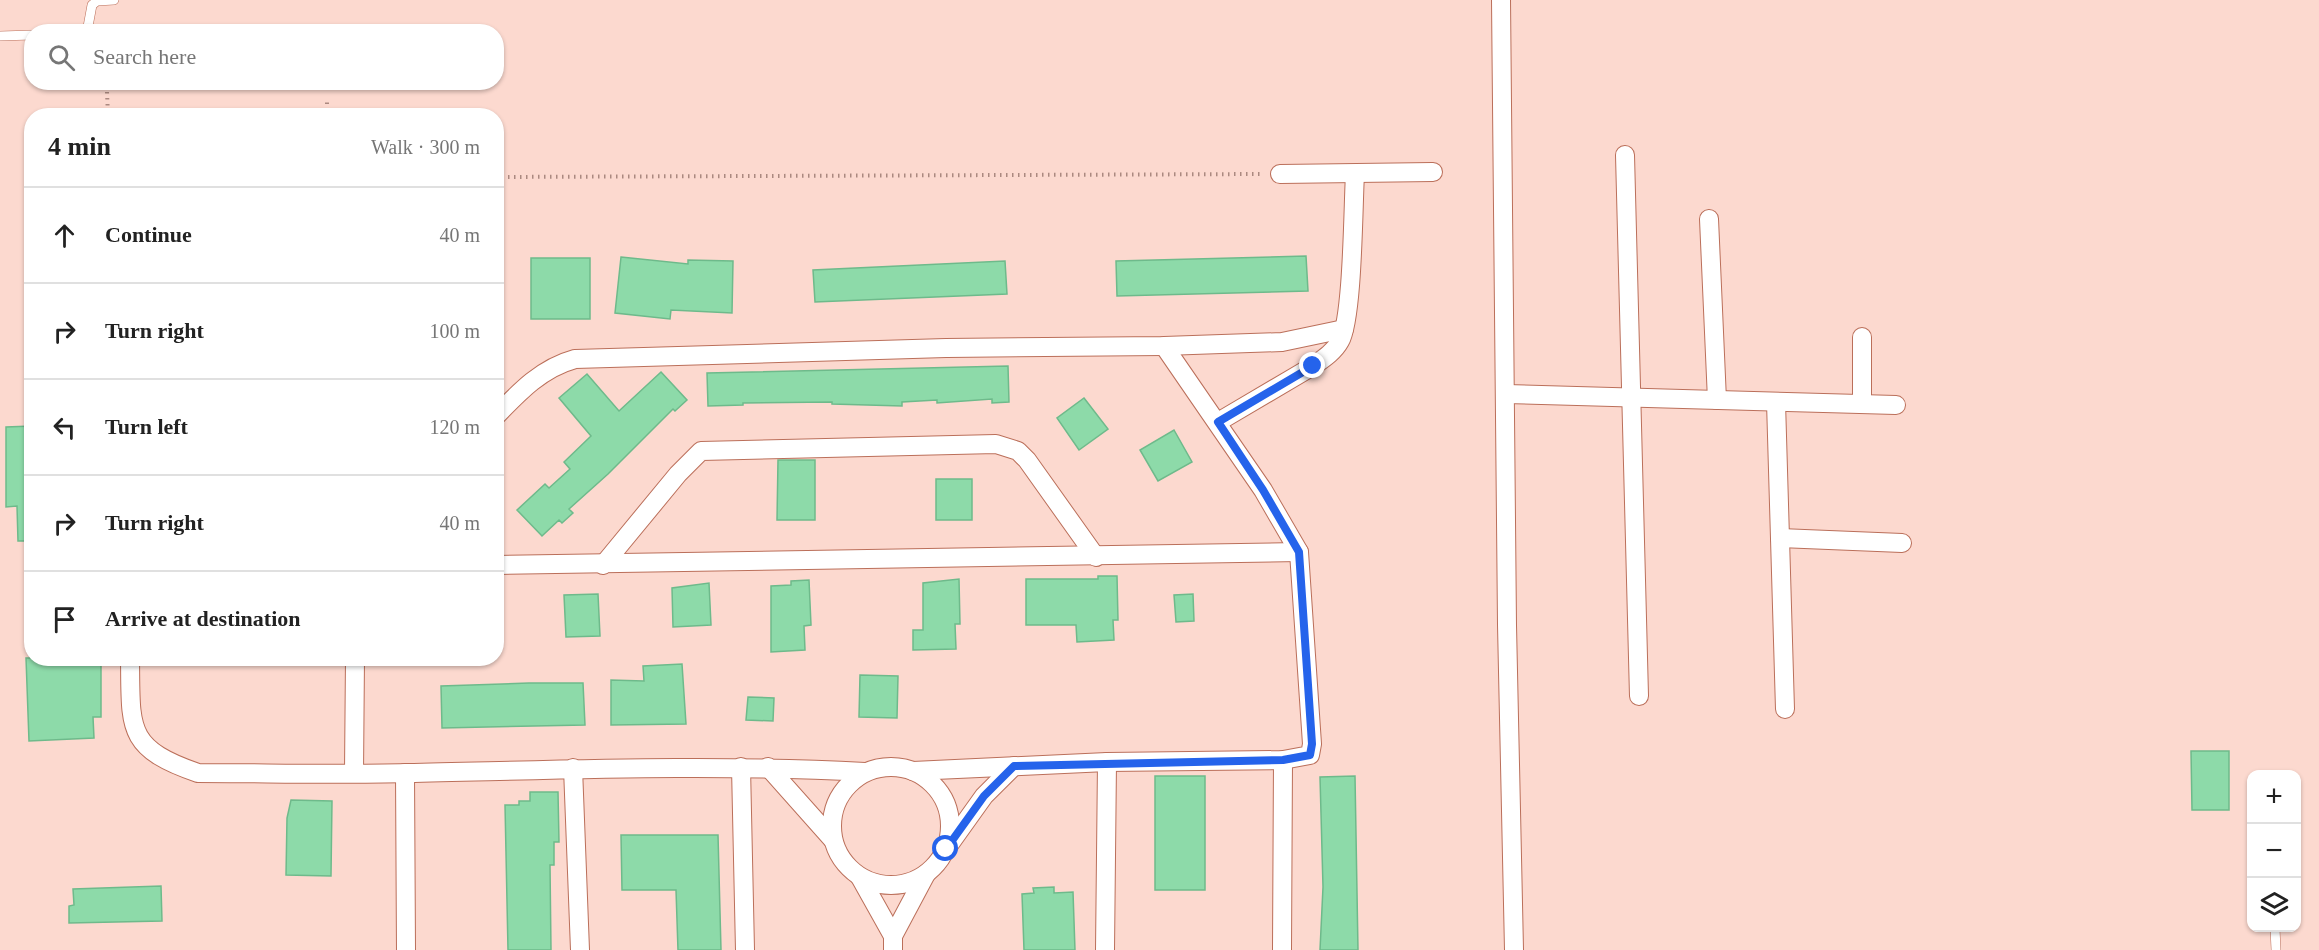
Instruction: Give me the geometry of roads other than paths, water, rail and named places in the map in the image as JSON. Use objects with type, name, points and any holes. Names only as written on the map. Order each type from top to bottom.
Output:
[{"type":"street","points":[[1501,0],[1514,950]]},
{"type":"street","points":[[1625,155],[1639,696]]},
{"type":"street","points":[[1280,174],[1433,172]]},
{"type":"street","points":[[1218,422],[1326,357],[1341,339],[1344,329],[1355,174]]},
{"type":"street","points":[[1709,219],[1717,400]]},
{"type":"street","points":[[504,408],[547,369],[575,359],[946,348],[1164,346],[1282,342],[1344,329]]},
{"type":"street","points":[[1862,337],[1862,404]]},
{"type":"street","points":[[913,771],[1107,762],[1283,760],[1310,755],[1312,750],[1299,552],[1263,490],[1164,346]]},
{"type":"street","points":[[1505,394],[1896,405]]},
{"type":"street","points":[[1776,402],[1785,709]]},
{"type":"street","points":[[603,565],[678,474],[701,452],[996,444],[1018,451],[1028,460],[1096,557]]},
{"type":"street","points":[[1780,538],[1902,543]]},
{"type":"street","points":[[504,565],[1299,552]]},
{"type":"street","points":[[130,666],[131,722],[146,747],[165,762],[198,773],[405,773],[573,768],[741,767],[865,772]]},
{"type":"street","points":[[354,773],[355,666]]},
{"type":"street","points":[[1282,950],[1283,760]]},
{"type":"street","points":[[1105,950],[1107,762]]},
{"type":"street","points":[[860,877],[876,883],[894,885],[911,882],[926,874],[938,863],[984,796],[1014,766]]},
{"type":"street","points":[[741,767],[745,950]]},
{"type":"street","points":[[768,767],[833,840]]},
{"type":"street","points":[[893,943],[860,877],[839,855],[833,840],[832,814],[837,801],[853,779],[865,772],[880,767],[897,767],[913,771],[926,778],[946,803],[950,818],[950,834],[946,849]]},
{"type":"street","points":[[573,768],[580,950]]},
{"type":"street","points":[[405,773],[406,950]]},
{"type":"street","points":[[893,943],[926,874]]},
{"type":"lane","points":[[88,24],[92,5],[97,1],[114,0]]},
{"type":"lane","points":[[0,36],[24,35]]},
{"type":"lane","points":[[2275,932],[2276,950]]}]
